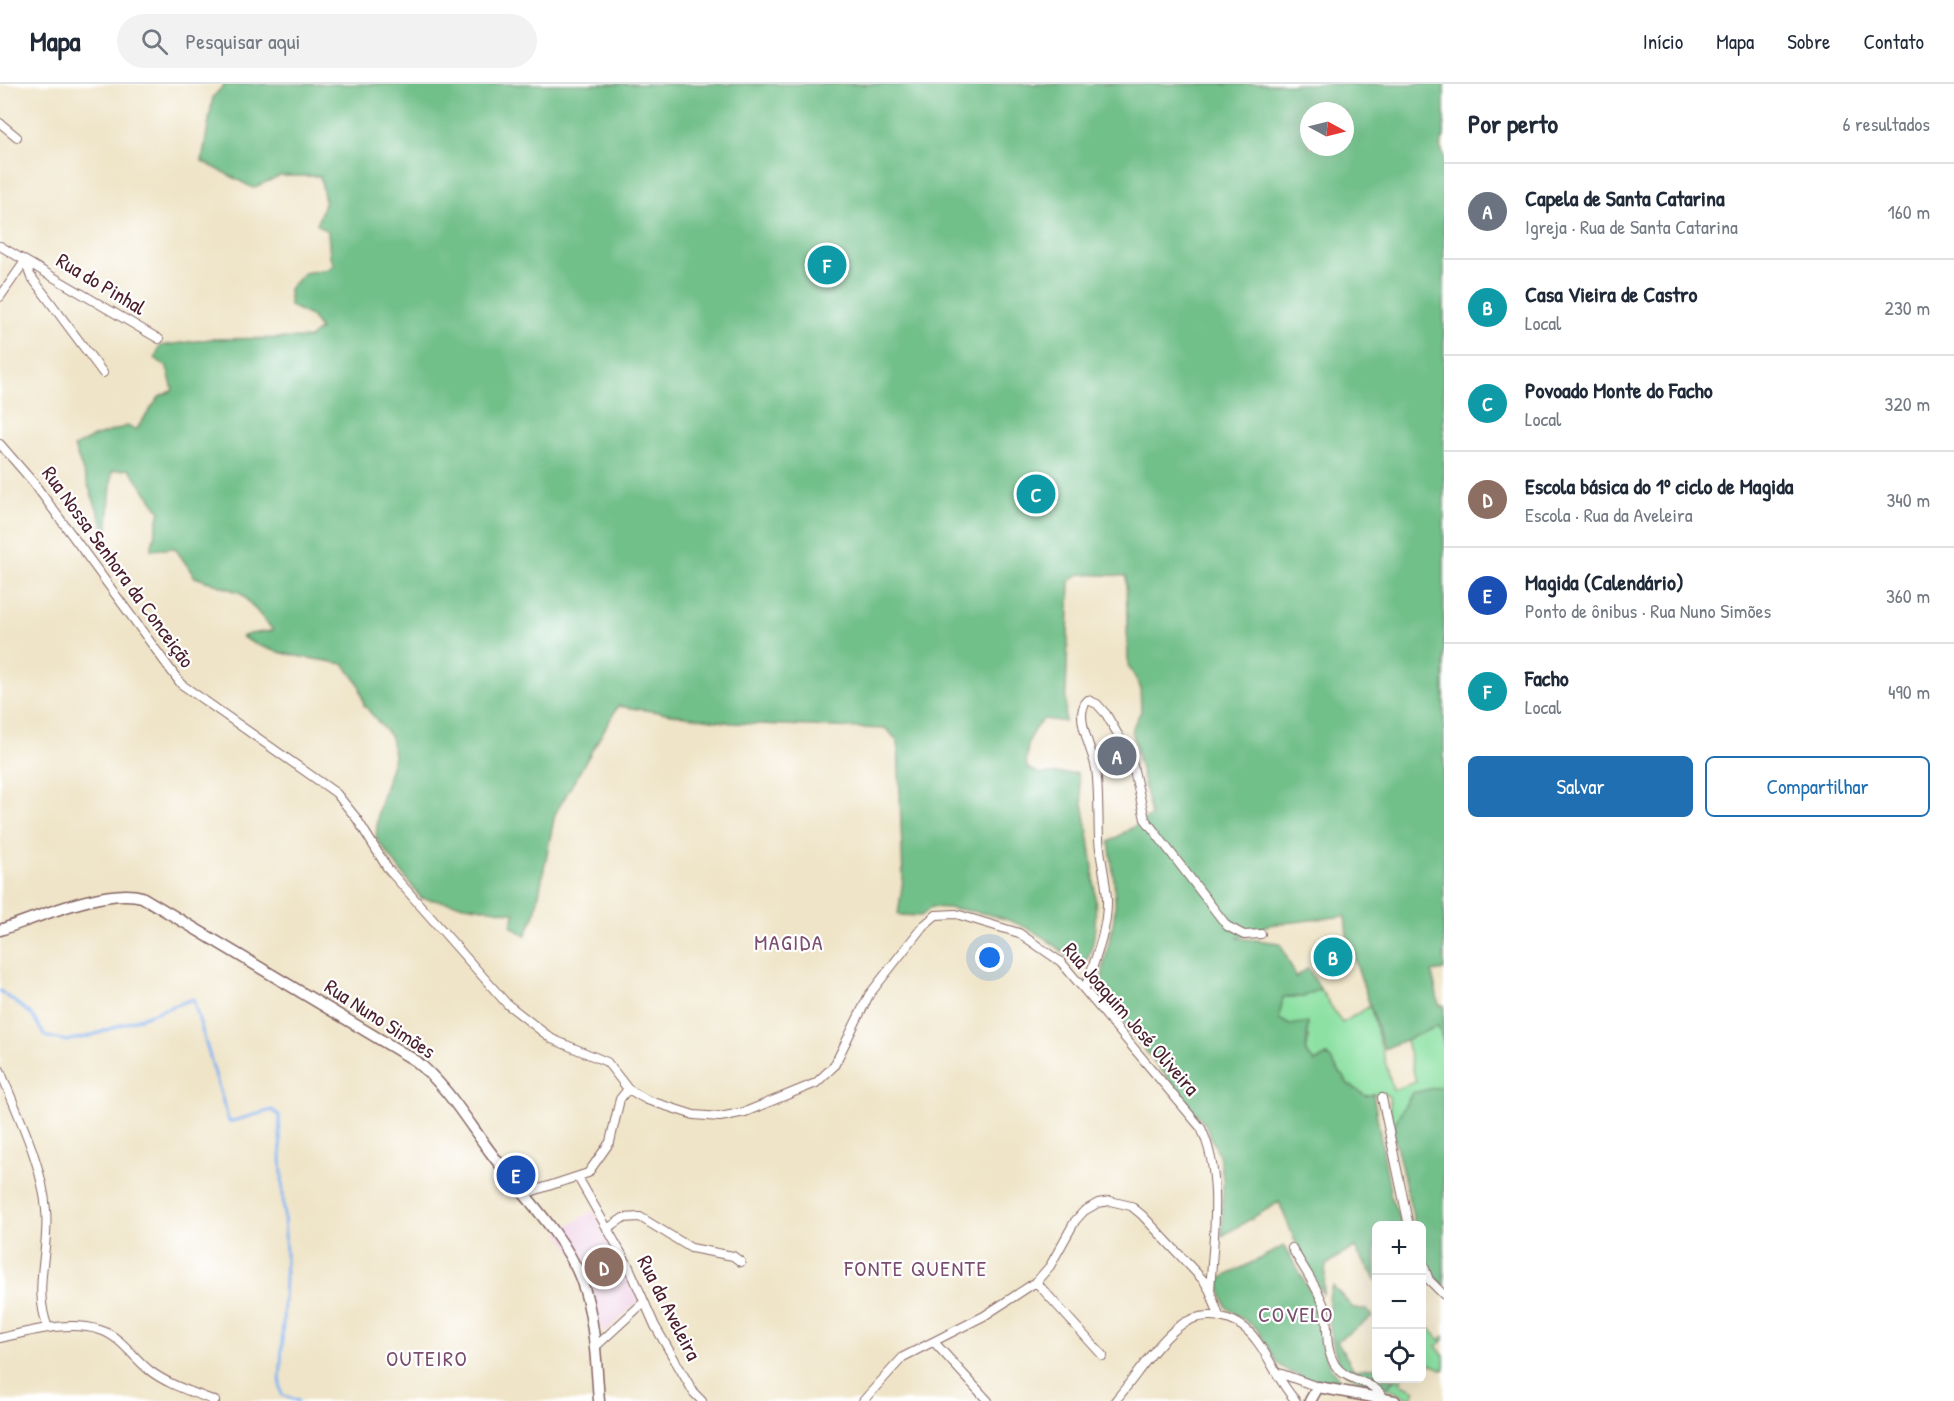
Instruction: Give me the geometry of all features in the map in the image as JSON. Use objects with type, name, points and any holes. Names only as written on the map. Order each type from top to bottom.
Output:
[{"type":"street","points":[[0,123],[16,137]]},
{"type":"street","name":"Rua do Pinhal","points":[[0,246],[159,339]]},
{"type":"street","points":[[0,297],[25,261]]},
{"type":"street","points":[[25,261],[30,275],[103,373]]},
{"type":"street","name":"Rua Nossa Senhora da Conceição","points":[[0,444],[39,490],[181,684],[336,793],[357,819],[388,869],[507,1004],[552,1039],[607,1062],[628,1089]]},
{"type":"street","points":[[1085,988],[1099,946],[1107,900],[1100,860],[1096,770],[1092,747],[1081,718],[1082,707],[1088,700],[1097,704],[1106,714],[1131,757],[1145,819],[1227,926],[1244,935],[1261,934]]},
{"type":"street","name":"Rua Nuno Simões","points":[[0,930],[114,894],[134,895],[148,900],[416,1061],[437,1080],[524,1194],[580,1276],[594,1348],[599,1401]]},
{"type":"street","name":"Rua Joaquim José Oliveira","points":[[628,1089],[647,1100],[693,1114],[720,1117],[745,1112],[816,1083],[834,1066],[869,995],[929,919],[943,913],[981,920],[1019,933],[1049,952],[1085,988],[1191,1115],[1208,1143],[1214,1177],[1210,1291]]},
{"type":"street","points":[[0,1070],[44,1191],[46,1232],[39,1300],[48,1328]]},
{"type":"street","points":[[524,1194],[558,1182],[579,1179],[588,1173],[610,1142],[620,1099],[628,1089]]},
{"type":"street","points":[[1382,1098],[1408,1221]]},
{"type":"street","name":"Rua da Aveleira","points":[[579,1179],[629,1267],[644,1302],[694,1393],[702,1401]]},
{"type":"street","points":[[863,1401],[903,1357],[984,1316],[1036,1282],[1050,1266],[1075,1221],[1093,1206],[1110,1201],[1131,1206],[1142,1215],[1210,1291],[1219,1316]]},
{"type":"street","points":[[607,1229],[623,1218],[640,1217],[691,1248],[733,1256],[741,1262]]},
{"type":"street","points":[[1292,1248],[1323,1305],[1328,1350],[1332,1359],[1346,1376],[1375,1387],[1384,1398]]},
{"type":"street","points":[[1426,1272],[1429,1280],[1444,1295]]},
{"type":"street","points":[[1036,1282],[1103,1356]]},
{"type":"street","points":[[594,1348],[644,1302]]},
{"type":"street","points":[[1115,1401],[1180,1326],[1201,1317],[1219,1316],[1235,1322],[1250,1333],[1296,1401]]},
{"type":"street","points":[[0,1338],[48,1328],[83,1326],[110,1334],[161,1378],[215,1401]]},
{"type":"street","points":[[934,1342],[988,1401]]},
{"type":"street","points":[[1278,1373],[1318,1387],[1395,1401]]},
{"type":"street","points":[[1310,1401],[1318,1387]]},
{"type":"shaded area","points":[[593,1211],[614,1252],[618,1251],[638,1296],[638,1302],[605,1332],[599,1327],[586,1272],[558,1232]]},
{"type":"green space","points":[[225,84],[1444,84],[1444,136],[1440,147],[1444,155],[1444,970],[1432,972],[1439,1005],[1444,1005],[1444,1043],[1438,1026],[1384,1049],[1347,935],[1345,916],[1268,925],[1238,938],[1280,943],[1296,977],[1308,968],[1320,989],[1303,997],[1283,997],[1279,1019],[1290,1025],[1308,1022],[1306,1054],[1315,1062],[1327,1055],[1348,1084],[1366,1096],[1373,1094],[1391,1197],[1400,1221],[1372,1221],[1372,1274],[1354,1247],[1326,1265],[1323,1294],[1295,1241],[1279,1202],[1222,1236],[1223,1179],[1219,1155],[1205,1124],[1103,998],[1102,976],[1115,909],[1109,842],[1151,816],[1132,729],[1141,711],[1140,686],[1128,665],[1126,576],[1080,574],[1070,581],[1065,722],[1044,719],[1035,729],[1029,741],[1027,755],[1027,768],[1040,774],[1077,773],[1090,843],[1095,900],[1095,926],[1091,948],[1084,963],[1076,964],[1044,938],[1027,928],[992,915],[932,907],[921,916],[898,915],[903,879],[898,742],[887,729],[732,723],[618,706],[555,814],[535,914],[525,936],[511,926],[515,913],[421,898],[376,838],[378,812],[394,756],[391,737],[364,705],[359,684],[344,664],[279,652],[242,637],[273,630],[241,593],[195,577],[175,548],[151,550],[160,511],[129,469],[112,471],[107,536],[74,447],[91,438],[127,426],[136,430],[159,397],[173,390],[167,367],[155,358],[160,346],[210,339],[309,338],[320,329],[311,316],[290,306],[289,289],[304,273],[329,269],[334,264],[330,257],[328,232],[317,224],[325,201],[320,176],[280,176],[253,188],[202,161],[213,97]]},
{"type":"green space","points":[[1320,989],[1342,1023],[1370,1006],[1393,1090],[1416,1082],[1406,1040],[1438,1025],[1444,1043],[1444,1086],[1412,1094],[1398,1117],[1393,1132],[1389,1097],[1383,1092],[1366,1096],[1348,1084],[1327,1055],[1315,1062],[1306,1053],[1309,1036],[1279,1019],[1282,997],[1303,997]]},
{"type":"green space","points":[[1444,1086],[1444,1286],[1433,1273],[1426,1258],[1426,1221],[1414,1221],[1393,1132],[1398,1117],[1412,1093]]},
{"type":"green space","points":[[1284,1246],[1321,1310],[1322,1349],[1332,1370],[1341,1381],[1366,1392],[1315,1381],[1289,1372],[1277,1363],[1257,1329],[1226,1307],[1218,1280]]},
{"type":"green space","points":[[1333,1286],[1353,1308],[1367,1310],[1372,1317],[1337,1341],[1354,1370],[1372,1368],[1372,1383],[1391,1383],[1387,1388],[1362,1380],[1352,1376],[1342,1368],[1330,1330],[1330,1293]]},
{"type":"green space","points":[[1426,1324],[1440,1340],[1444,1336],[1444,1340],[1436,1346],[1444,1356],[1444,1370],[1429,1363],[1426,1367]]},
{"type":"green space","points":[[1391,1383],[1400,1383],[1415,1390],[1411,1399],[1387,1388]]},
{"type":"waterway","points":[[0,991],[31,1014],[45,1036],[66,1041],[90,1036],[193,999],[229,1122],[272,1110],[279,1115],[286,1256],[280,1386],[282,1395],[298,1401]]},
{"type":"place","name":"Facho","points":[[827,265]]},
{"type":"place","name":"Povoado Monte do Facho","points":[[1036,494]]},
{"type":"place","name":"Capela de Santa Catarina","points":[[1117,756]]},
{"type":"place","name":"Casa Vieira de Castro","points":[[1333,957]]},
{"type":"place","name":"Magida (Calendário)","points":[[516,1175]]},
{"type":"place","name":"Escola básica do 1º ciclo de Magida","points":[[604,1267]]},
{"type":"district","name":"MAGIDA","points":[[789,942]]},
{"type":"district","name":"FONTE QUENTE","points":[[916,1268]]},
{"type":"district","name":"COVELO","points":[[1296,1314]]},
{"type":"district","name":"OUTEIRO","points":[[427,1358]]}]
